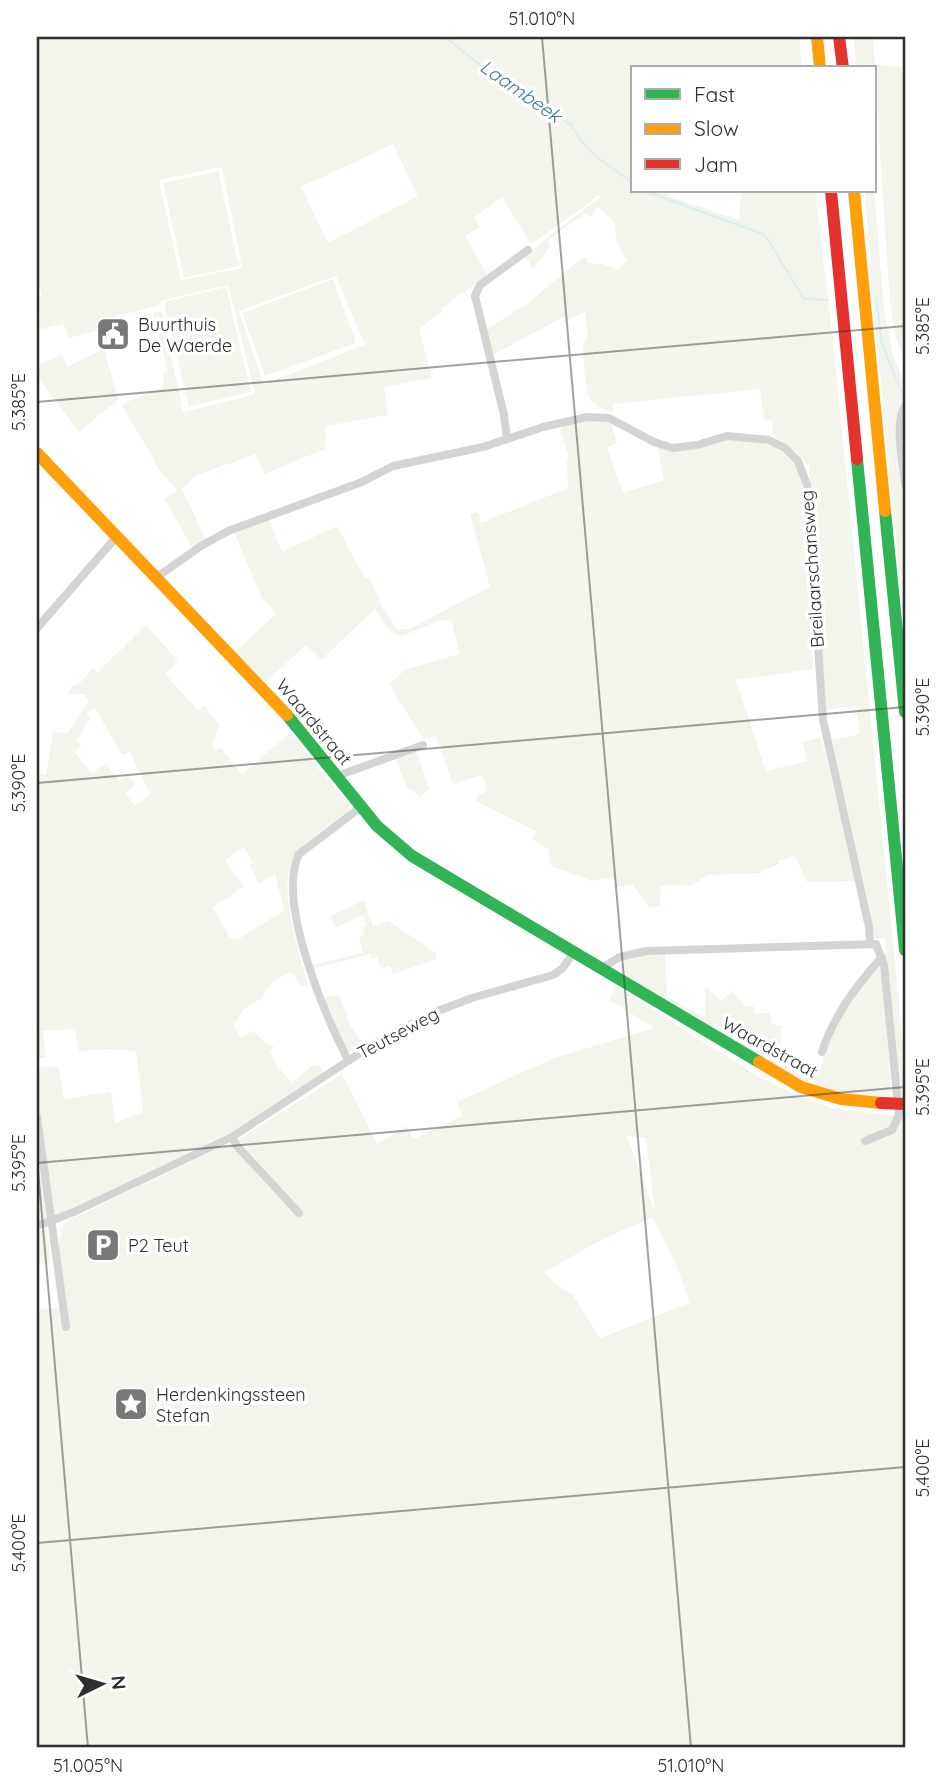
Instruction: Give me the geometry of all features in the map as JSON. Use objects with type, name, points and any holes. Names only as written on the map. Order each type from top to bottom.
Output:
[{"type":"main road","points":[[817,37],[820,66]]},
{"type":"main road","points":[[839,37],[843,66]]},
{"type":"main road","points":[[847,37],[850,66]]},
{"type":"main road","points":[[831,192],[905,950]]},
{"type":"main road","points":[[854,192],[905,712]]},
{"type":"main road","name":"Waardstraat","points":[[37,453],[291,719],[384,833],[412,856],[802,1087],[841,1098],[905,1104]]},
{"type":"street","points":[[507,438],[504,415],[475,296],[480,285],[528,250]]},
{"type":"street","points":[[905,407],[900,424],[905,484]]},
{"type":"street","name":"Breilaarschansweg","points":[[157,577],[228,531],[362,482],[393,466],[483,447],[566,421],[605,416],[664,446],[684,447],[718,438],[741,436],[775,443],[785,448],[798,461],[807,485],[823,720],[869,927],[870,944]]},
{"type":"street","points":[[37,628],[118,535]]},
{"type":"street","points":[[337,776],[424,745]]},
{"type":"street","points":[[348,1060],[330,1026],[308,965],[292,883],[294,865],[299,854],[361,807]]},
{"type":"street","points":[[600,969],[620,957],[646,951],[870,944],[878,946],[882,957],[899,1115],[892,1130],[865,1141]]},
{"type":"street","name":"Teutseweg","points":[[37,1226],[52,1222],[232,1137],[377,1042],[435,1012],[472,998],[553,975],[563,968],[573,953]]},
{"type":"street","name":"Waardstraat","points":[[822,1052],[836,1017],[862,979],[882,957]]},
{"type":"street","points":[[37,1117],[66,1326]]},
{"type":"street","points":[[232,1137],[237,1146],[299,1213]]},
{"type":"shaded area","points":[[37,37],[799,37],[802,66],[631,66],[631,192],[668,192],[668,196],[739,220],[741,192],[815,192],[832,332],[895,961],[905,1100],[900,1101],[885,938],[875,939],[872,930],[830,740],[860,734],[856,706],[824,710],[809,466],[796,452],[773,435],[772,421],[764,420],[760,389],[613,404],[613,413],[595,405],[587,391],[585,374],[583,342],[588,337],[585,312],[566,321],[563,317],[491,356],[485,330],[527,304],[582,258],[587,258],[588,263],[618,269],[627,261],[616,241],[615,222],[597,207],[590,217],[586,213],[548,240],[551,246],[533,269],[525,255],[600,197],[598,195],[531,244],[502,197],[475,217],[480,228],[465,235],[487,275],[419,329],[432,378],[384,387],[388,415],[326,426],[325,449],[264,474],[256,454],[197,475],[182,489],[206,540],[192,548],[165,499],[177,491],[154,463],[122,406],[164,387],[163,373],[168,372],[153,313],[162,311],[183,412],[255,394],[228,285],[161,301],[161,305],[98,321],[99,330],[68,338],[64,324],[37,330],[37,322],[41,320],[37,299],[42,297],[41,290],[37,290]],"holes":[[[393,144],[418,196],[328,243],[301,187]],[[222,167],[242,268],[181,280],[159,180]],[[336,276],[365,345],[264,384],[239,311]]]},
{"type":"shaded area","points":[[854,37],[873,37],[875,64],[905,68],[905,365],[895,334],[890,302],[876,66],[856,66]]},
{"type":"shaded area","points":[[218,171],[239,266],[184,278],[163,183]]},
{"type":"shaded area","points":[[865,192],[874,192],[884,309],[893,356],[905,384],[905,402],[899,409],[896,425],[905,520],[905,632]]},
{"type":"shaded area","points":[[333,279],[356,343],[265,376],[242,313]]},
{"type":"shaded area","points":[[226,287],[251,392],[189,407],[164,302]]},
{"type":"shaded area","points":[[104,349],[118,400],[79,432],[41,381],[37,383],[37,365],[62,355],[67,367]]},
{"type":"shaded area","points":[[594,419],[611,422],[617,443],[607,447],[623,493],[664,480],[658,448],[681,448],[721,439],[736,440],[772,446],[781,450],[795,463],[804,499],[813,669],[736,680],[766,771],[807,761],[802,742],[821,737],[856,881],[807,882],[795,856],[778,861],[779,864],[762,873],[707,875],[693,885],[661,886],[660,906],[650,908],[633,885],[617,887],[612,877],[592,881],[551,866],[550,850],[533,839],[536,831],[476,801],[477,796],[487,791],[482,775],[453,784],[436,736],[423,739],[389,684],[406,669],[460,654],[451,620],[438,621],[402,636],[390,632],[375,609],[321,660],[306,645],[263,684],[234,653],[276,614],[261,596],[234,532],[268,519],[282,552],[337,526],[365,579],[369,577],[383,608],[397,629],[409,629],[490,587],[470,514],[478,512],[481,523],[568,488],[569,458],[560,429],[563,428],[562,425]]},
{"type":"shaded area","points":[[146,625],[178,661],[165,674],[198,710],[204,705],[219,724],[212,747],[216,751],[220,747],[242,775],[290,732],[350,807],[349,811],[300,849],[289,867],[287,883],[291,919],[308,986],[302,987],[291,972],[273,981],[262,998],[244,1009],[233,1026],[241,1037],[254,1031],[263,1041],[274,1047],[270,1052],[278,1067],[292,1082],[312,1066],[319,1065],[325,1073],[233,1133],[64,1213],[55,1214],[51,1210],[52,1222],[37,1223],[37,1121],[49,1195],[37,1097],[37,1068],[59,1068],[64,1099],[111,1092],[115,1123],[143,1112],[136,1051],[79,1051],[75,1029],[43,1031],[46,1057],[37,1059],[37,774],[46,775],[53,732],[68,733],[89,701],[84,694],[68,695],[71,686],[79,684],[92,669],[98,672]],"holes":[[[95,708],[122,755],[130,752],[150,794],[135,805],[125,794],[135,784],[128,774],[120,781],[105,764],[92,773],[75,752],[81,745],[76,740],[90,719],[87,713]],[[244,847],[253,862],[249,865],[259,883],[275,874],[284,910],[237,940],[230,938],[213,908],[243,886],[225,860]]]},
{"type":"shaded area","points":[[416,750],[429,788],[421,797],[406,787],[396,757]]},
{"type":"shaded area","points":[[364,900],[373,927],[389,921],[436,953],[437,959],[393,974],[390,966],[381,969],[377,957],[371,959],[370,954],[313,969],[312,965],[363,953],[359,937],[364,936],[362,928],[367,926],[362,915],[335,928],[331,916]]},
{"type":"shaded area","points":[[665,954],[667,996],[705,1018],[705,987],[721,1001],[732,991],[745,1006],[755,1007],[755,1013],[770,1013],[771,1023],[781,1026],[781,1042],[776,1050],[821,1070],[824,1055],[843,1008],[881,963],[892,1099],[830,1092],[801,1082],[622,973],[621,965],[630,958]]},
{"type":"shaded area","points":[[615,986],[761,1078],[791,1093],[831,1108],[905,1117],[905,1748],[37,1748],[37,1310],[66,1307],[59,1253],[65,1222],[244,1136],[342,1074],[377,1144],[406,1126],[414,1139],[462,1116],[457,1102],[554,1058],[654,1028],[610,1000]],"holes":[[[627,1136],[646,1138],[655,1212]],[[653,1217],[675,1262],[690,1303],[600,1338],[573,1295],[554,1283],[545,1272],[597,1242]]]},
{"type":"shaded area","points":[[330,995],[340,997],[350,1025],[363,1045],[356,1051],[347,1052],[322,1000]]},
{"type":"shaded area","points":[[47,1229],[51,1263],[37,1264],[37,1231]]},
{"type":"waterway","name":"Laambeek","points":[[445,37],[522,96],[571,124],[587,147],[623,176]]},
{"type":"waterway","name":"Laambeek","points":[[625,177],[631,181]]},
{"type":"waterway","name":"Laambeek","points":[[648,192],[746,228]]},
{"type":"waterway","name":"Laambeek","points":[[749,229],[765,235],[804,299],[828,300]]},
{"type":"waterway","name":"Laambeek","points":[[876,297],[882,344],[905,400]]},
{"type":"traffic: fast","points":[[857,459],[905,950]]},
{"type":"traffic: fast","points":[[885,511],[905,712]]},
{"type":"traffic: fast","points":[[287,715],[377,826],[412,856],[759,1062]]},
{"type":"traffic: slow","points":[[817,37],[820,66]]},
{"type":"traffic: slow","points":[[854,192],[885,511]]},
{"type":"traffic: slow","points":[[37,453],[287,715]]},
{"type":"traffic: slow","points":[[759,1062],[801,1087],[841,1099],[881,1103]]},
{"type":"traffic: jam","points":[[839,37],[843,66]]},
{"type":"traffic: jam","points":[[831,192],[857,459]]},
{"type":"traffic: jam","points":[[881,1103],[905,1104]]},
{"type":"place","name":"Buurthuis De Waerde","points":[[113,334]]},
{"type":"place","name":"P2 Teut","points":[[103,1245]]},
{"type":"place","name":"Herdenkingssteen Stefan","points":[[131,1404]]}]
